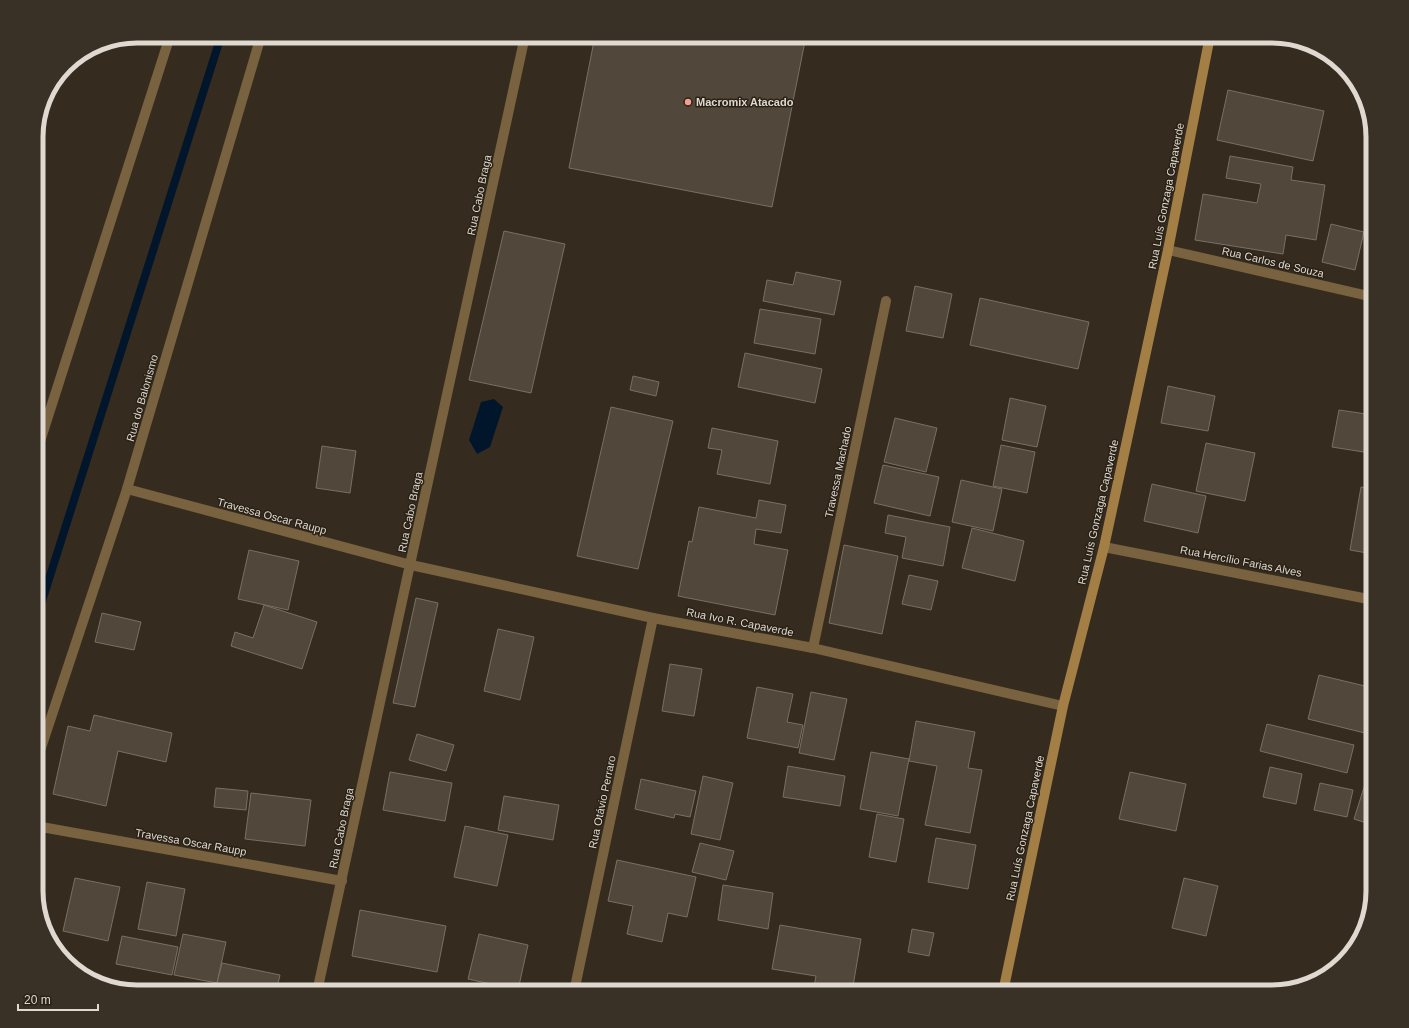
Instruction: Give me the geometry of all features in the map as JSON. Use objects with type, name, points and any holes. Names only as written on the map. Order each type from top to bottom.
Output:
[{"type":"street","points":[[43,432],[168,43]]},
{"type":"street","name":"Rua do Balonismo","points":[[43,742],[127,489],[259,43]]},
{"type":"street","name":"Rua Cabo Braga","points":[[319,985],[523,43]]},
{"type":"street","name":"Rua Luís Gonzaga Capaverde","points":[[1004,985],[1063,706],[1104,547],[1168,250],[1209,43]]},
{"type":"street","name":"Rua Carlos de Souza","points":[[1168,250],[1366,295]]},
{"type":"street","name":"Travessa Machado","points":[[813,648],[886,301]]},
{"type":"street","name":"Travessa Oscar Raupp","points":[[127,489],[411,565]]},
{"type":"street","name":"Rua Hercílio Farias Alves","points":[[1104,547],[1366,599]]},
{"type":"street","name":"Rua Ivo R. Capaverde","points":[[411,565],[653,618],[813,648],[1063,706]]},
{"type":"street","name":"Rua Otávio Perraro","points":[[575,985],[653,618]]},
{"type":"street","name":"Travessa Oscar Raupp","points":[[43,827],[342,881]]},
{"type":"water","points":[[494,399],[503,407],[490,447],[477,454],[469,440],[481,402]]},
{"type":"building","name":"Macromix Atacado","points":[[594,43],[805,43],[772,207],[569,168]]},
{"type":"building","points":[[1228,90],[1324,111],[1313,161],[1217,140]]},
{"type":"building","points":[[1230,156],[1293,167],[1291,180],[1325,185],[1316,240],[1286,235],[1283,254],[1195,240],[1203,194],[1257,203],[1261,184],[1226,178]]},
{"type":"building","points":[[1331,224],[1364,232],[1355,270],[1322,262]]},
{"type":"building","points":[[504,231],[565,244],[531,393],[469,380]]},
{"type":"building","points":[[796,272],[841,281],[834,315],[763,301],[767,280],[793,285]]},
{"type":"building","points":[[915,286],[952,294],[943,338],[906,331]]},
{"type":"building","points":[[980,298],[1089,322],[1078,369],[970,345]]},
{"type":"building","points":[[760,309],[821,319],[815,354],[754,343]]},
{"type":"building","points":[[745,353],[822,369],[815,403],[738,387]]},
{"type":"building","points":[[633,376],[659,382],[656,396],[630,390]]},
{"type":"building","points":[[1168,386],[1215,396],[1208,431],[1161,423]]},
{"type":"building","points":[[1010,398],[1046,406],[1037,447],[1002,440]]},
{"type":"building","points":[[611,407],[673,421],[638,569],[577,556]]},
{"type":"building","points":[[1339,410],[1366,414],[1366,452],[1332,447]]},
{"type":"building","points":[[895,418],[937,428],[926,472],[884,462]]},
{"type":"building","points":[[712,428],[778,441],[770,484],[717,474],[722,450],[708,448]]},
{"type":"building","points":[[1206,443],[1255,453],[1245,501],[1196,491]]},
{"type":"building","points":[[1001,445],[1035,452],[1027,493],[993,486]]},
{"type":"building","points":[[322,446],[356,451],[350,493],[316,488]]},
{"type":"building","points":[[883,465],[939,477],[930,516],[874,503]]},
{"type":"building","points":[[961,480],[1002,489],[993,531],[952,522]]},
{"type":"building","points":[[1152,484],[1206,496],[1198,533],[1144,521]]},
{"type":"building","points":[[1361,487],[1366,488],[1366,553],[1350,550]]},
{"type":"building","points":[[759,500],[786,505],[781,533],[756,529],[754,544],[788,550],[775,615],[678,596],[689,541],[692,542],[699,507],[756,518]]},
{"type":"building","points":[[888,515],[950,527],[943,566],[902,558],[906,537],[885,533]]},
{"type":"building","points":[[972,528],[1024,541],[1015,581],[962,568]]},
{"type":"building","points":[[844,545],[898,556],[882,634],[829,623]]},
{"type":"building","points":[[249,550],[299,561],[288,610],[238,599]]},
{"type":"building","points":[[909,575],[938,581],[931,610],[902,604]]},
{"type":"building","points":[[416,598],[438,603],[415,707],[393,703]]},
{"type":"building","points":[[264,605],[317,622],[302,669],[231,646],[235,632],[253,638]]},
{"type":"building","points":[[102,613],[141,622],[134,650],[95,642]]},
{"type":"building","points":[[498,629],[534,637],[520,700],[484,691]]},
{"type":"building","points":[[670,664],[702,669],[694,716],[662,711]]},
{"type":"building","points":[[1319,675],[1365,686],[1366,682],[1366,733],[1308,719]]},
{"type":"building","points":[[757,687],[793,694],[787,722],[803,725],[798,748],[747,738]]},
{"type":"building","points":[[811,692],[847,699],[834,760],[799,753]]},
{"type":"building","points":[[94,715],[172,733],[166,762],[118,751],[106,806],[53,794],[68,726],[90,731]]},
{"type":"building","points":[[916,721],[975,732],[968,768],[982,770],[970,833],[925,825],[937,766],[909,761]]},
{"type":"building","points":[[1267,724],[1354,745],[1347,773],[1260,751]]},
{"type":"building","points":[[417,734],[454,745],[446,771],[409,760]]},
{"type":"building","points":[[871,752],[909,759],[898,816],[860,809]]},
{"type":"building","points":[[788,766],[845,776],[840,806],[783,797]]},
{"type":"building","points":[[1270,767],[1302,774],[1296,804],[1263,797]]},
{"type":"building","points":[[390,772],[452,783],[445,821],[383,810]]},
{"type":"building","points":[[1130,772],[1186,784],[1176,831],[1119,819]]},
{"type":"building","points":[[703,776],[733,783],[720,840],[691,834]]},
{"type":"building","points":[[641,779],[696,791],[690,817],[675,814],[674,818],[635,809]]},
{"type":"building","points":[[1366,781],[1366,823],[1354,819]]},
{"type":"building","points":[[1320,783],[1353,790],[1347,817],[1314,810]]},
{"type":"building","points":[[216,788],[248,791],[246,810],[214,807]]},
{"type":"building","points":[[251,793],[311,800],[305,846],[245,839]]},
{"type":"building","points":[[504,796],[559,805],[553,840],[498,830]]},
{"type":"building","points":[[877,814],[904,819],[896,862],[869,857]]},
{"type":"building","points":[[465,826],[508,835],[497,886],[454,877]]},
{"type":"building","points":[[936,838],[976,845],[968,889],[928,882]]},
{"type":"building","points":[[700,843],[734,851],[726,880],[692,872]]},
{"type":"building","points":[[617,860],[696,877],[687,917],[668,913],[662,942],[627,934],[633,906],[608,901]]},
{"type":"building","points":[[75,878],[120,887],[108,941],[63,931]]},
{"type":"building","points":[[1184,878],[1218,886],[1206,936],[1172,928]]},
{"type":"building","points":[[147,882],[185,889],[176,936],[138,929]]},
{"type":"building","points":[[723,885],[773,893],[768,929],[718,920]]},
{"type":"building","points":[[360,910],[446,926],[437,972],[352,956]]},
{"type":"building","points":[[780,925],[861,939],[853,985],[814,985],[816,976],[772,969]]},
{"type":"building","points":[[912,929],[934,933],[929,956],[908,952]]},
{"type":"building","points":[[183,934],[226,942],[217,983],[174,975]]},
{"type":"building","points":[[479,934],[528,945],[519,985],[495,985],[468,979]]},
{"type":"building","points":[[122,936],[178,947],[172,975],[116,964]]},
{"type":"building","points":[[222,963],[280,975],[278,985],[227,985],[217,983]]},
{"type":"waterway","points":[[43,598],[219,43]]},
{"type":"place","name":"Macromix Atacado","points":[[688,102]]}]
